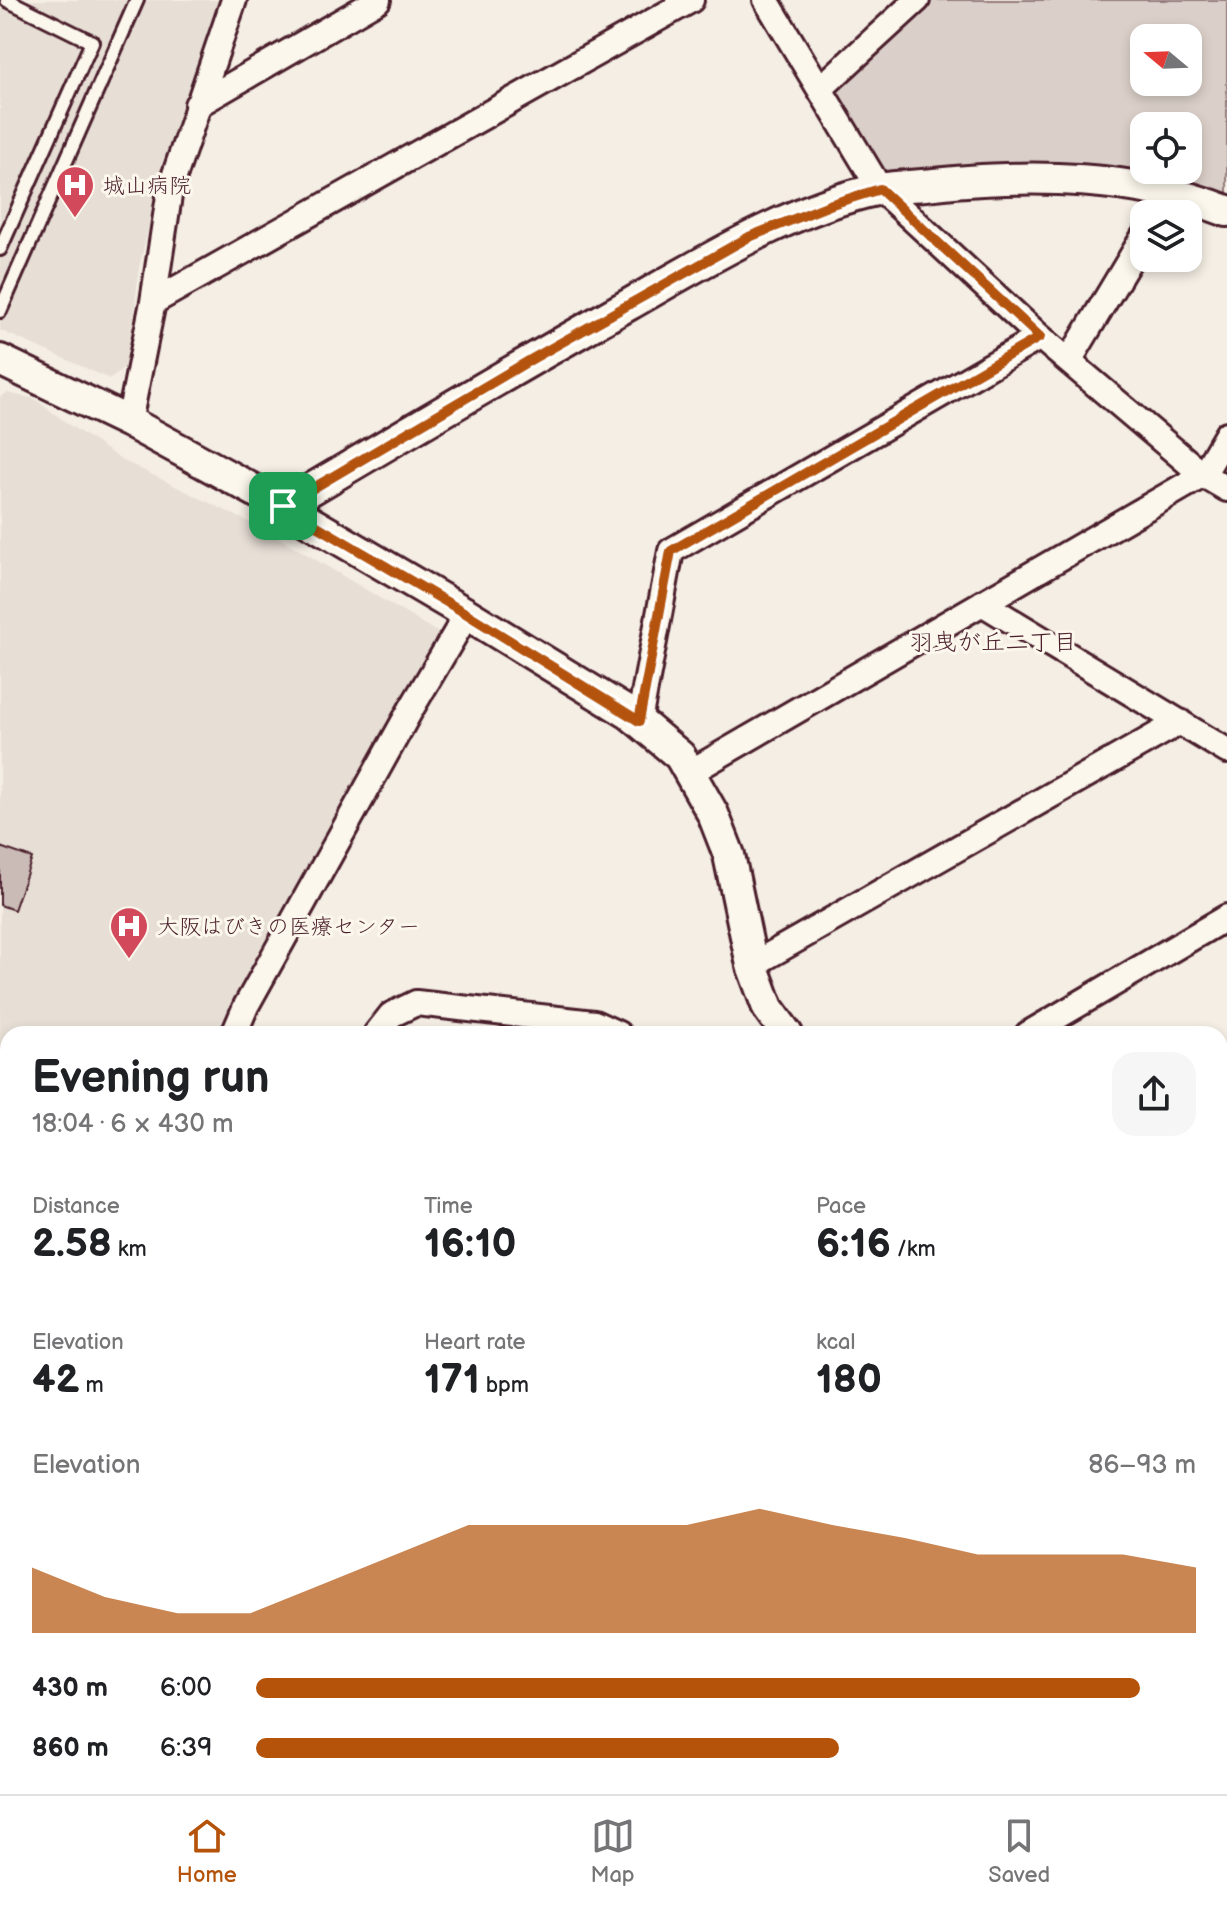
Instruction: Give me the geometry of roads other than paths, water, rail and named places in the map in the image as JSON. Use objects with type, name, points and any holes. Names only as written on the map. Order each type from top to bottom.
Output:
[{"type":"street","points":[[129,422],[153,302],[170,189],[234,0]]},
{"type":"street","points":[[197,105],[378,0]]},
{"type":"street","points":[[153,302],[691,0]]},
{"type":"street","points":[[766,0],[880,189],[1040,337],[1203,475],[1227,489]]},
{"type":"street","points":[[821,88],[917,0]]},
{"type":"street","points":[[283,506],[532,359],[749,237],[832,204],[880,189],[1022,177],[1129,185],[1156,200]]},
{"type":"street","points":[[1202,208],[1227,211]]},
{"type":"street","points":[[1069,361],[1130,259]]},
{"type":"street","points":[[639,721],[671,551],[1040,337]]},
{"type":"street","points":[[0,360],[129,422],[283,506],[467,614],[639,721],[680,756],[713,814],[729,855],[752,965],[768,1008],[781,1026]]},
{"type":"street","points":[[689,773],[1203,475],[1227,434]]},
{"type":"street","points":[[982,603],[1227,751]]},
{"type":"street","points":[[237,1026],[404,722],[467,614]]},
{"type":"street","points":[[752,965],[1180,722]]},
{"type":"street","points":[[1042,1026],[1227,917]]},
{"type":"street","points":[[382,1026],[391,1015],[416,1003],[601,1026]]},
{"type":"lane","points":[[0,249],[92,42],[7,0]]},
{"type":"lane","points":[[0,311],[137,0]]},
{"type":"place","name":"城山病院","points":[[75,219]]},
{"type":"place","name":"大阪はびきの医療センター","points":[[129,960]]},
{"type":"district","name":"羽曳が丘二丁目","points":[[993,642]]}]
